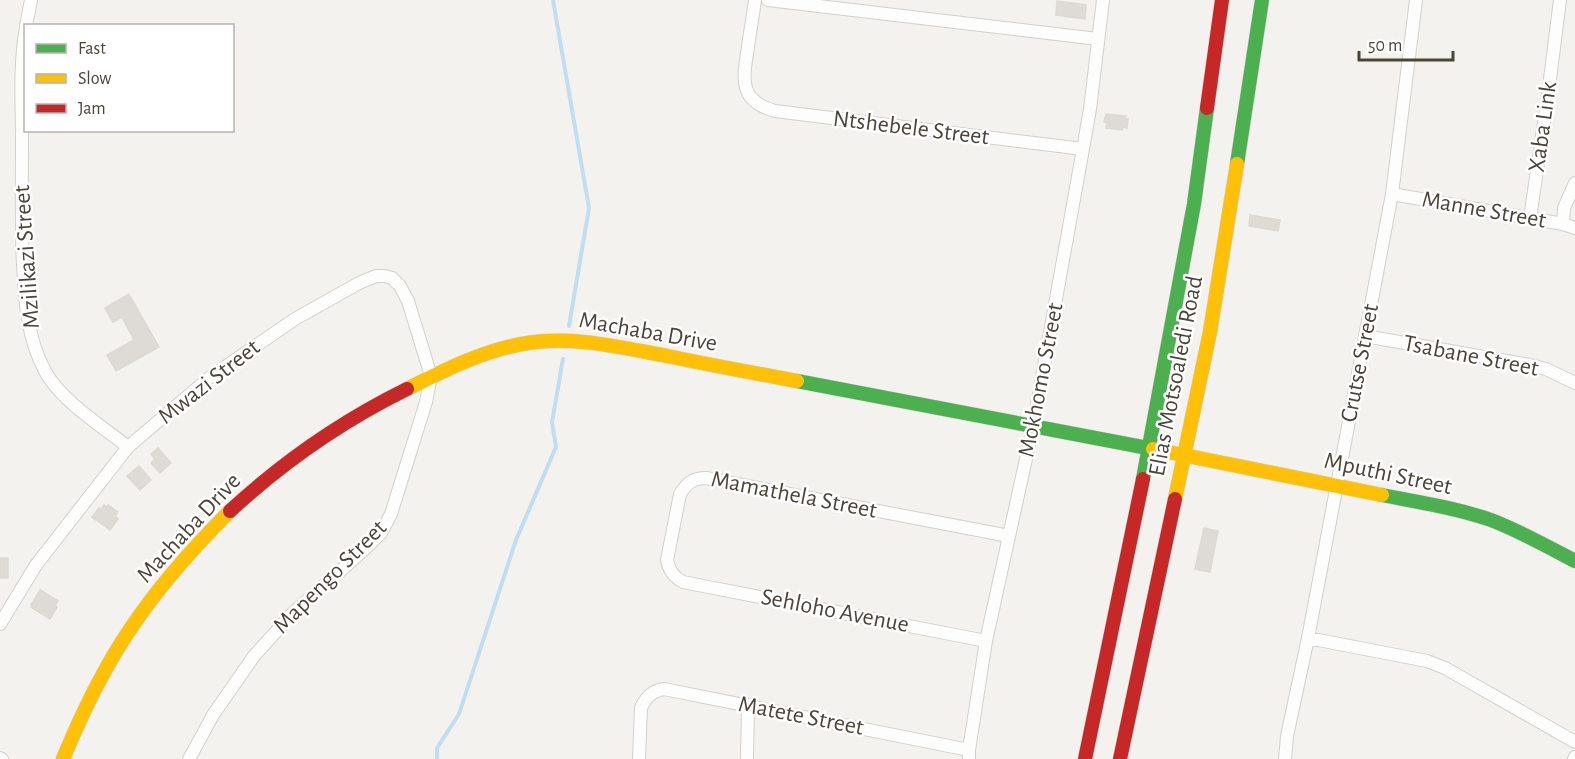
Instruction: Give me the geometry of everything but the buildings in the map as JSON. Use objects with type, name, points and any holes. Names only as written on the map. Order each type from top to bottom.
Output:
[{"type":"street","name":"Mzilikazi Street","points":[[27,24],[31,0]]},
{"type":"street","name":"Ntshebele Street","points":[[755,0],[744,75],[747,90],[754,102],[763,108],[1083,150]]},
{"type":"street","points":[[768,0],[1098,39]]},
{"type":"street","name":"Mokhomo Street","points":[[969,754],[986,640],[1033,427],[1083,150],[1103,0]]},
{"type":"street","name":"Elias Motsoaledi Road","points":[[1085,759],[1150,448],[1194,204],[1222,0]]},
{"type":"street","name":"Elias Motsoaledi Road","points":[[1120,759],[1210,332],[1262,0]]},
{"type":"street","name":"Crutse Street","points":[[1285,759],[1287,736],[1308,638],[1392,194],[1416,0]]},
{"type":"street","name":"Xaba Link","points":[[1530,218],[1560,0]]},
{"type":"street","name":"Mzilikazi Street","points":[[24,44],[22,60],[22,235],[26,311],[34,344],[45,372],[59,391],[128,447]]},
{"type":"street","points":[[1569,226],[1564,208],[1575,183]]},
{"type":"street","name":"Manne Street","points":[[1392,194],[1569,226]]},
{"type":"street","name":"Mwazi Street","points":[[0,624],[36,565],[128,447],[209,378],[296,319],[359,283],[376,276],[392,278],[400,286],[408,301],[431,376]]},
{"type":"street","name":"Tsabane Street","points":[[1365,336],[1530,365],[1546,369],[1575,383]]},
{"type":"street","name":"Machaba Drive","points":[[63,759],[101,676],[131,628],[190,553],[266,478],[311,445],[356,417],[431,376],[487,353],[520,344],[571,340],[593,342],[1184,455]]},
{"type":"street","name":"Mapengo Street","points":[[189,759],[213,715],[254,656],[291,615],[381,533],[395,503],[426,402],[431,376]]},
{"type":"street","name":"Mputhi Street","points":[[1184,455],[1428,504],[1490,520],[1515,530],[1575,561]]},
{"type":"street","name":"Mamathela Street","points":[[683,582],[668,568],[667,560],[680,494],[692,480],[699,478],[1009,536]]},
{"type":"street","name":"Sehloho Avenue","points":[[683,582],[986,640]]},
{"type":"street","points":[[1308,638],[1427,661],[1445,668],[1575,742]]},
{"type":"street","name":"Matete Street","points":[[639,759],[641,708],[649,694],[664,689],[748,705],[969,754]]},
{"type":"street","points":[[747,759],[748,705]]},
{"type":"waterway","points":[[553,0],[589,208],[569,326]]},
{"type":"waterway","points":[[437,759],[437,748],[459,714],[516,540],[556,447],[552,422],[563,359]]},
{"type":"traffic: fast","points":[[1237,164],[1262,0]]},
{"type":"traffic: fast","points":[[1143,479],[1194,204],[1207,108]]},
{"type":"traffic: fast","points":[[797,381],[1153,449]]},
{"type":"traffic: fast","points":[[1382,495],[1491,520],[1575,561]]},
{"type":"traffic: slow","points":[[1175,499],[1210,332],[1237,164]]},
{"type":"traffic: slow","points":[[407,389],[492,351],[522,344],[558,341],[613,346],[797,381]]},
{"type":"traffic: slow","points":[[1153,449],[1382,495]]},
{"type":"traffic: slow","points":[[63,759],[111,659],[131,628],[178,567],[230,511]]},
{"type":"traffic: jam","points":[[1207,108],[1222,0]]},
{"type":"traffic: jam","points":[[230,511],[292,459],[336,429],[407,389]]},
{"type":"traffic: jam","points":[[1085,759],[1143,479]]},
{"type":"traffic: jam","points":[[1120,759],[1175,499]]}]
